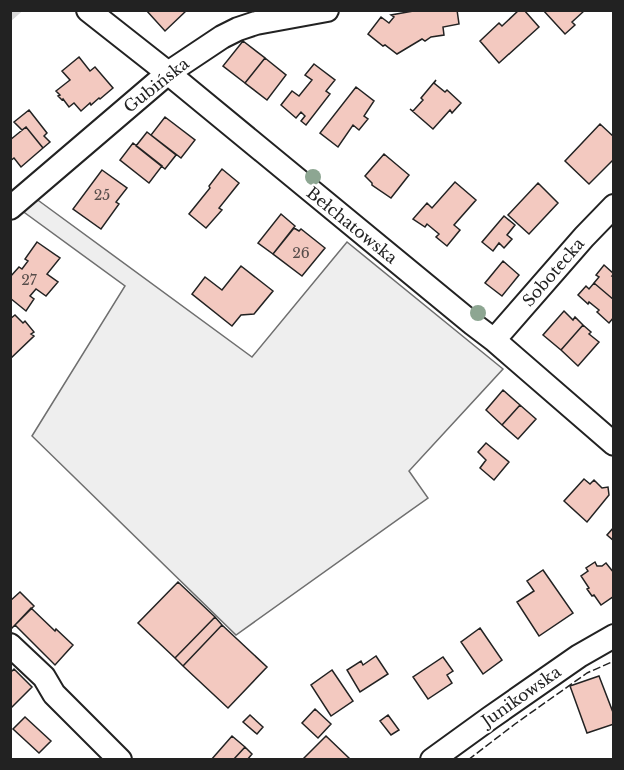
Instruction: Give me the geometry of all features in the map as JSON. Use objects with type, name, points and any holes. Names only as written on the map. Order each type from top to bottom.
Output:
[{"type":"street","name":"Bełchatowska","points":[[88,10],[494,340],[614,444]]},
{"type":"street","name":"Gubińska","points":[[10,208],[168,73],[222,37],[256,23],[327,10]]},
{"type":"street","name":"Sobotecka","points":[[494,340],[614,206]]},
{"type":"street","name":"Junikowska","points":[[432,759],[579,656],[614,636]]},
{"type":"street","points":[[10,645],[44,677],[54,694],[120,759]]},
{"type":"shaded area","points":[[35,198],[252,357],[347,242],[503,369],[409,471],[428,498],[236,635],[32,436],[125,286],[21,210]]},
{"type":"building","points":[[146,10],[187,10],[165,31]]},
{"type":"building","points":[[419,10],[457,10],[459,24],[443,27],[444,35],[431,37],[425,41],[422,39],[397,54],[368,34],[381,17],[389,23],[394,17],[391,15]]},
{"type":"building","points":[[519,10],[524,10],[539,27],[499,63],[480,41],[499,23],[502,26]]},
{"type":"building","points":[[543,10],[584,11],[572,22],[575,25],[565,34]]},
{"type":"building","points":[[243,41],[265,58],[245,83],[223,66]]},
{"type":"building","points":[[79,57],[90,71],[95,67],[113,88],[81,111],[74,103],[69,107],[56,91],[70,80],[62,71]]},
{"type":"building","points":[[265,58],[286,75],[267,100],[245,83]]},
{"type":"building","points":[[314,64],[335,80],[326,91],[330,94],[306,125],[301,121],[305,116],[301,112],[296,118],[281,105],[292,91],[299,96],[312,80],[305,75]]},
{"type":"building","points":[[436,80],[434,83],[445,92],[447,90],[461,103],[452,113],[450,110],[433,129],[410,109],[413,111],[423,100],[421,98]]},
{"type":"building","points":[[356,87],[374,101],[364,116],[368,119],[359,130],[353,125],[338,147],[320,133]]},
{"type":"building","points":[[29,110],[47,133],[44,136],[50,142],[43,148],[26,127],[22,130],[14,122]]},
{"type":"building","points":[[165,117],[195,140],[181,158],[151,135]]},
{"type":"building","points":[[600,124],[614,137],[614,159],[589,184],[565,161]]},
{"type":"building","points":[[26,127],[43,148],[21,167],[14,158],[10,161],[10,140]]},
{"type":"building","points":[[147,132],[176,155],[165,169],[136,146]]},
{"type":"building","points":[[133,143],[162,166],[149,183],[120,160]]},
{"type":"building","points":[[384,154],[409,175],[391,198],[372,185],[365,176]]},
{"type":"building","points":[[222,169],[239,183],[219,208],[222,210],[206,228],[189,214]]},
{"type":"building","points":[[102,170],[127,188],[116,202],[119,204],[101,229],[73,209]]},
{"type":"building","points":[[455,182],[476,200],[454,225],[460,230],[447,246],[436,237],[439,234],[427,224],[425,227],[413,219],[427,203],[432,208]]},
{"type":"building","points":[[538,183],[558,203],[529,234],[508,215]]},
{"type":"building","points":[[281,214],[295,226],[273,254],[258,243]]},
{"type":"building","points":[[504,216],[515,225],[507,235],[512,239],[504,248],[499,243],[493,251],[482,242]]},
{"type":"building","points":[[294,228],[299,231],[301,229],[325,248],[302,276],[273,254]]},
{"type":"building","points":[[37,242],[60,258],[47,274],[58,282],[46,296],[36,289],[30,296],[34,299],[26,311],[10,298],[10,277],[19,267],[22,269],[28,261],[25,259]]},
{"type":"building","points":[[503,261],[519,275],[502,296],[485,283]]},
{"type":"building","points":[[604,265],[614,274],[612,276],[614,277],[614,300],[594,283],[599,277],[596,275]]},
{"type":"building","points":[[241,266],[273,291],[254,314],[241,315],[232,326],[192,294],[205,277],[222,290]]},
{"type":"building","points":[[594,283],[614,300],[614,317],[609,323],[597,312],[599,310],[578,295],[586,286],[589,289]]},
{"type":"building","points":[[564,311],[573,320],[575,317],[583,325],[561,350],[543,335]]},
{"type":"building","points":[[15,315],[23,323],[25,321],[34,332],[31,334],[34,336],[10,359],[10,319]]},
{"type":"building","points":[[583,325],[599,342],[578,366],[561,350]]},
{"type":"building","points":[[503,390],[520,405],[502,425],[486,410]]},
{"type":"building","points":[[520,405],[536,419],[518,439],[502,425]]},
{"type":"building","points":[[486,443],[509,462],[494,480],[480,468],[486,460],[478,452]]},
{"type":"building","points":[[584,479],[590,484],[594,480],[602,488],[608,487],[609,495],[587,522],[564,501]]},
{"type":"building","points":[[614,527],[614,541],[607,535]]},
{"type":"building","points":[[595,562],[597,566],[606,563],[614,573],[614,596],[601,605],[587,589],[589,588],[581,576],[588,571],[586,568]]},
{"type":"building","points":[[543,570],[573,613],[539,636],[517,602],[534,591],[527,581]]},
{"type":"building","points":[[178,582],[215,617],[175,658],[138,623]]},
{"type":"building","points":[[20,592],[34,606],[10,630],[10,601]]},
{"type":"building","points":[[31,608],[73,645],[55,665],[15,625]]},
{"type":"building","points":[[215,617],[222,625],[183,666],[175,658]]},
{"type":"building","points":[[222,625],[267,667],[228,708],[183,666]]},
{"type":"building","points":[[480,628],[502,660],[483,674],[461,642]]},
{"type":"building","points":[[376,656],[388,674],[360,692],[347,670],[361,661],[363,665]]},
{"type":"building","points":[[443,657],[453,671],[447,675],[452,683],[428,699],[413,677]]},
{"type":"building","points":[[14,669],[32,687],[10,709],[10,673]]},
{"type":"building","points":[[332,670],[353,701],[331,716],[311,685]]},
{"type":"building","points":[[599,676],[614,715],[614,724],[587,733],[570,686]]},
{"type":"building","points":[[315,709],[331,724],[318,738],[302,723]]},
{"type":"building","points":[[250,715],[263,727],[257,734],[243,722]]},
{"type":"building","points":[[388,715],[399,730],[391,735],[380,721]]},
{"type":"building","points":[[25,717],[51,741],[39,753],[13,729]]},
{"type":"building","points":[[232,736],[245,747],[233,760],[211,760]]},
{"type":"building","points":[[326,736],[351,760],[303,759]]},
{"type":"building","points":[[245,747],[252,754],[247,760],[233,760]]},
{"type":"waterway","points":[[10,18],[19,10]]},
{"type":"fence","points":[[468,760],[587,673],[614,661]]}]
